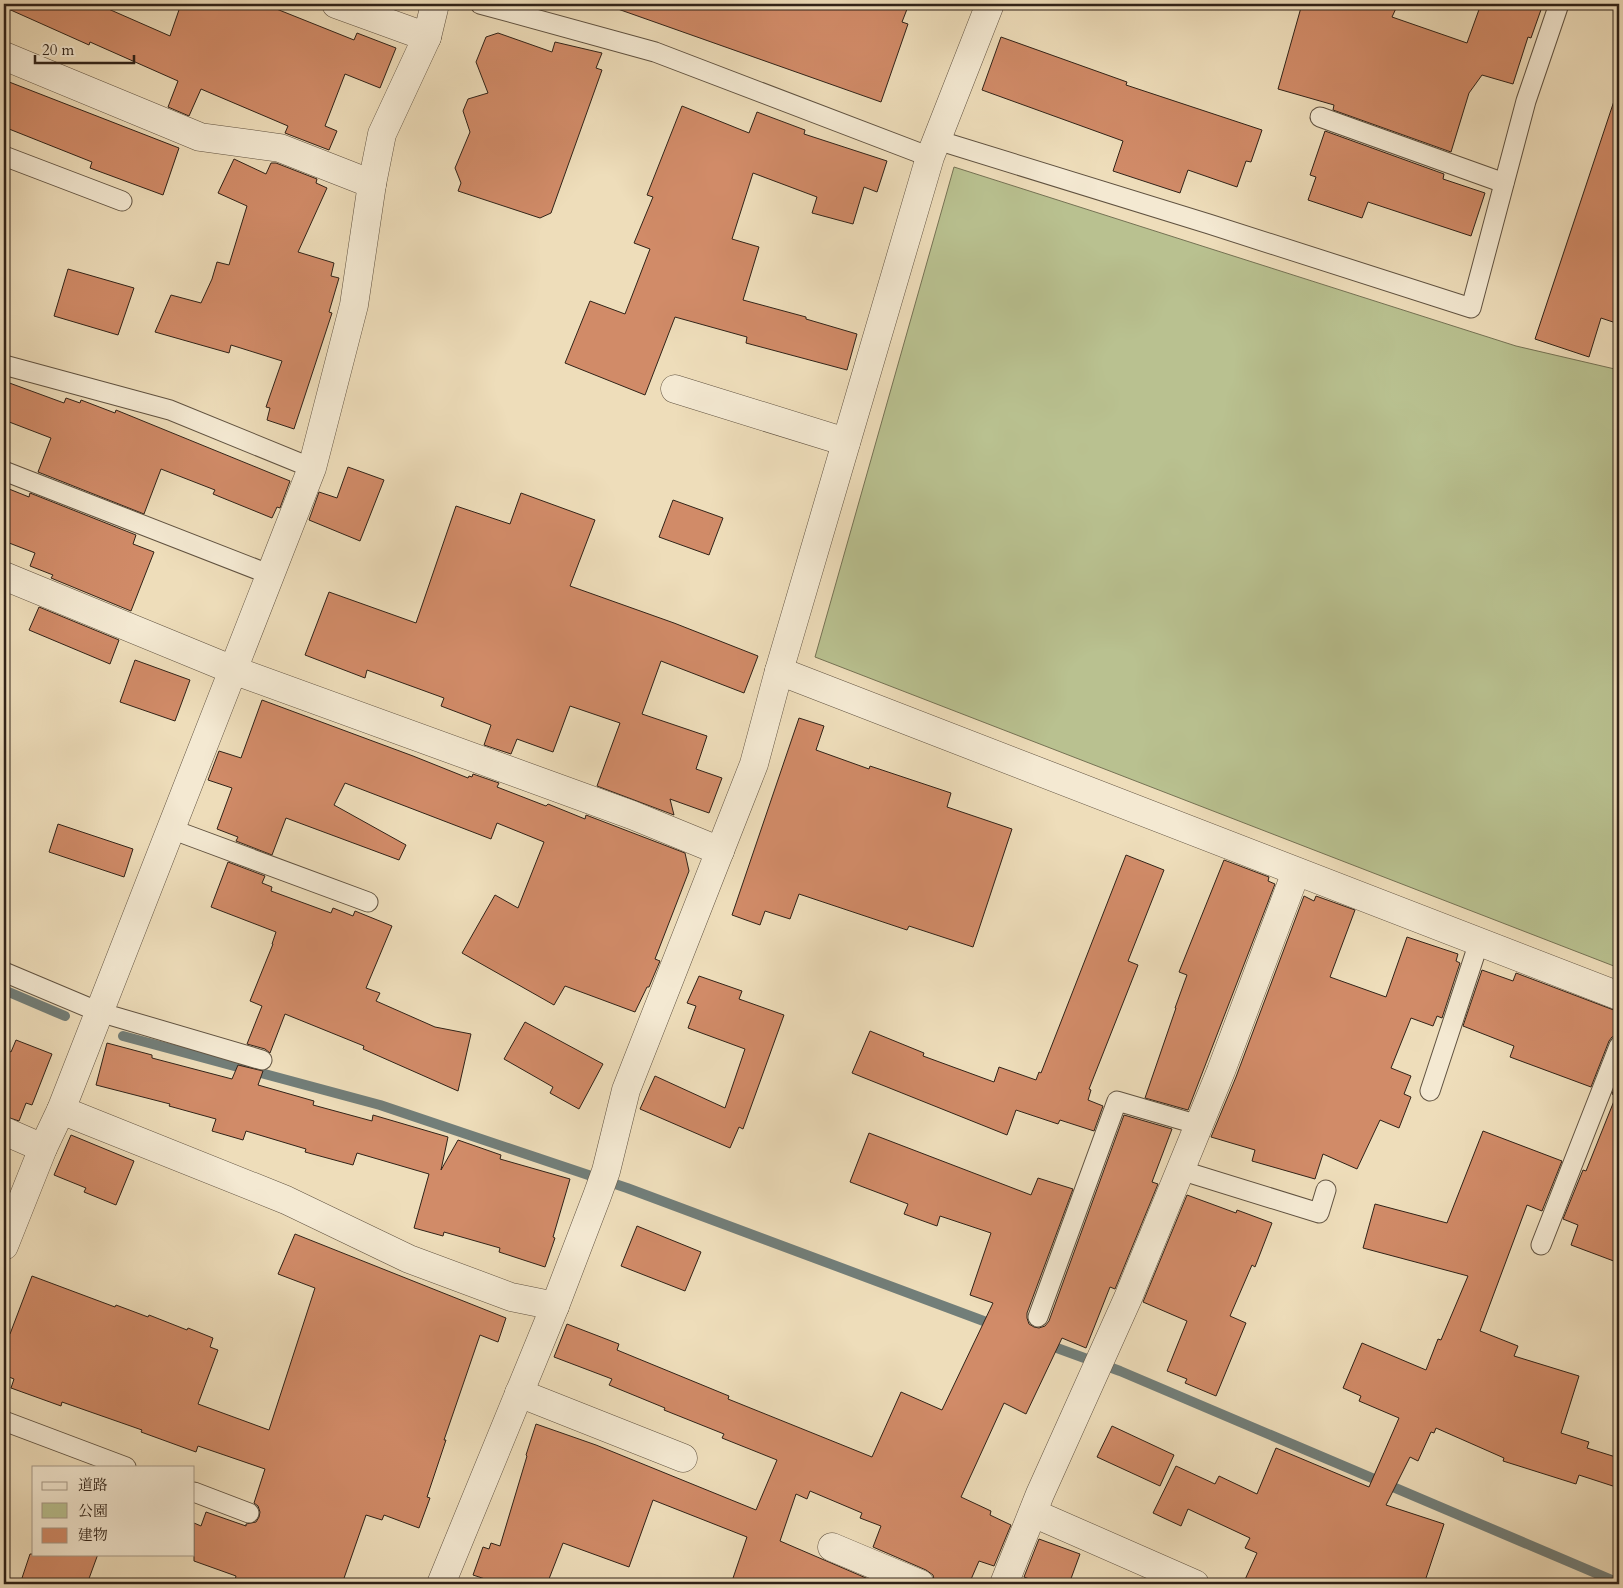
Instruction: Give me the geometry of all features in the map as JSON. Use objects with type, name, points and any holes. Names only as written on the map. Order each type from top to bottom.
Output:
[{"type":"street","points":[[336,4],[426,37]]},
{"type":"street","points":[[4,1246],[43,1148],[61,1110],[312,468],[354,305],[372,184],[382,134],[426,37],[435,4]]},
{"type":"street","points":[[442,1584],[555,1306],[602,1183],[626,1090],[754,764],[779,671],[933,149],[990,4]]},
{"type":"street","points":[[4,56],[200,137],[280,148],[372,184]]},
{"type":"street","points":[[675,389],[846,442]]},
{"type":"street","points":[[4,576],[233,670],[632,815],[720,850]]},
{"type":"street","points":[[779,671],[1619,996]]},
{"type":"street","points":[[1004,1584],[1199,1125],[1296,872]]},
{"type":"street","points":[[61,1110],[286,1200],[409,1259],[511,1297],[555,1306]]},
{"type":"street","points":[[4,1131],[43,1148]]},
{"type":"street","points":[[519,1393],[683,1458]]},
{"type":"street","points":[[1033,1513],[1195,1584]]},
{"type":"street","points":[[832,1547],[920,1584]]},
{"type":"lane","points":[[480,4],[655,52],[933,149],[1209,224],[1472,308],[1526,101],[1559,4]]},
{"type":"lane","points":[[1320,117],[1504,183]]},
{"type":"lane","points":[[4,156],[122,201]]},
{"type":"lane","points":[[4,365],[170,410],[312,468]]},
{"type":"lane","points":[[4,471],[271,575]]},
{"type":"lane","points":[[171,829],[368,902]]},
{"type":"lane","points":[[1430,1092],[1479,942]]},
{"type":"lane","points":[[4,972],[99,1012],[262,1060]]},
{"type":"lane","points":[[1541,1245],[1619,1046]]},
{"type":"lane","points":[[1038,1317],[1117,1101],[1199,1125]]},
{"type":"lane","points":[[1180,1170],[1319,1213],[1326,1190]]},
{"type":"lane","points":[[4,1421],[123,1466]]},
{"type":"lane","points":[[195,1492],[249,1512]]},
{"type":"green space","points":[[954,167],[1516,346],[1619,370],[1619,968],[815,657]]},
{"type":"building","points":[[4,4],[97,4],[170,36],[181,4],[264,4],[354,40],[357,33],[396,48],[380,88],[345,74],[325,126],[337,131],[329,150],[285,133],[288,126],[201,89],[189,116],[168,107],[178,81],[90,42],[89,45],[4,7]]},
{"type":"building","points":[[615,4],[909,4],[902,22],[908,24],[881,102],[615,8]]},
{"type":"building","points":[[1302,4],[1398,4],[1392,17],[1467,43],[1481,4],[1543,4],[1531,38],[1528,37],[1513,84],[1482,75],[1469,93],[1451,152],[1333,110],[1334,105],[1278,89]]},
{"type":"building","points":[[498,33],[552,52],[555,42],[602,53],[596,68],[602,70],[551,213],[540,218],[458,191],[461,183],[455,168],[470,132],[463,111],[468,99],[488,93],[476,62],[486,37]]},
{"type":"building","points":[[1001,37],[1127,82],[1126,85],[1262,130],[1251,162],[1246,161],[1237,187],[1188,170],[1180,193],[1113,171],[1123,141],[982,90]]},
{"type":"building","points":[[4,80],[179,148],[163,195],[90,168],[92,162],[4,127]]},
{"type":"building","points":[[1614,101],[1619,102],[1619,324],[1601,318],[1589,357],[1535,339]]},
{"type":"building","points":[[682,106],[749,133],[757,112],[805,130],[804,134],[887,161],[877,192],[864,187],[853,224],[812,213],[817,197],[753,173],[732,239],[759,247],[743,300],[806,317],[806,319],[857,334],[847,370],[746,343],[747,337],[675,317],[645,395],[565,363],[590,301],[625,314],[650,249],[634,243],[653,197],[647,195]]},
{"type":"building","points":[[1325,131],[1444,174],[1443,179],[1485,193],[1471,236],[1368,202],[1362,218],[1308,200],[1316,177],[1310,175]]},
{"type":"building","points":[[234,159],[266,174],[271,163],[276,163],[317,179],[316,183],[327,188],[298,252],[334,263],[331,276],[339,278],[329,312],[332,313],[294,429],[267,420],[270,408],[266,407],[282,361],[231,345],[229,353],[155,332],[171,295],[201,303],[212,279],[217,262],[229,265],[247,206],[218,193]]},
{"type":"building","points":[[68,269],[134,288],[118,335],[54,316]]},
{"type":"building","points":[[4,381],[64,403],[66,398],[80,403],[81,400],[115,413],[116,410],[290,481],[280,508],[277,507],[272,518],[213,494],[215,490],[161,469],[144,514],[38,472],[51,438],[4,420]]},
{"type":"building","points":[[348,467],[384,480],[360,541],[309,520],[319,492],[337,498]]},
{"type":"building","points":[[4,487],[29,497],[30,493],[136,535],[133,544],[154,552],[131,611],[51,578],[53,575],[30,566],[35,553],[4,541]]},
{"type":"building","points":[[521,493],[595,520],[570,586],[674,623],[758,656],[744,693],[661,661],[642,714],[707,736],[696,769],[722,778],[709,813],[670,799],[674,815],[597,786],[620,723],[570,706],[553,752],[517,739],[511,754],[484,745],[491,725],[441,706],[444,698],[367,670],[365,678],[305,655],[329,592],[416,623],[456,506],[510,524]]},
{"type":"building","points":[[673,500],[723,518],[709,555],[659,537]]},
{"type":"building","points":[[39,607],[119,640],[110,664],[29,630]]},
{"type":"building","points":[[135,660],[190,680],[175,721],[120,702]]},
{"type":"building","points":[[262,700],[468,778],[469,776],[472,777],[473,774],[499,783],[497,787],[546,806],[548,804],[585,819],[586,815],[685,853],[689,871],[655,959],[660,961],[649,987],[647,987],[635,1012],[565,986],[554,1005],[462,953],[495,895],[518,908],[544,842],[497,823],[491,839],[345,783],[334,805],[406,845],[399,860],[286,818],[272,855],[236,841],[238,837],[217,829],[232,788],[208,780],[219,751],[241,758]]},
{"type":"building","points":[[799,718],[824,726],[816,750],[869,769],[870,766],[951,793],[947,807],[1012,829],[973,947],[909,926],[907,930],[799,894],[790,919],[765,911],[760,925],[732,915]]},
{"type":"building","points":[[58,824],[133,849],[124,877],[49,852]]},
{"type":"building","points":[[1126,855],[1164,870],[1128,961],[1138,965],[1089,1089],[1091,1090],[1088,1100],[1103,1106],[1094,1131],[1060,1120],[1058,1124],[1016,1110],[1007,1135],[852,1073],[870,1031],[924,1053],[923,1056],[994,1082],[999,1067],[1036,1080],[1039,1072],[1041,1073]]},
{"type":"building","points":[[1224,860],[1269,877],[1268,881],[1275,884],[1188,1110],[1145,1098],[1187,975],[1179,972]]},
{"type":"building","points":[[228,862],[265,876],[262,883],[272,887],[271,891],[331,913],[333,908],[353,916],[355,911],[392,926],[366,988],[380,993],[376,1001],[435,1027],[471,1034],[458,1091],[363,1049],[364,1046],[285,1014],[270,1053],[265,1049],[247,1044],[262,1006],[250,1001],[276,932],[211,907]]},
{"type":"building","points":[[1304,896],[1314,901],[1316,896],[1355,910],[1330,977],[1386,997],[1407,937],[1458,954],[1456,961],[1460,963],[1442,1018],[1437,1016],[1433,1026],[1411,1018],[1391,1068],[1411,1076],[1404,1094],[1411,1097],[1399,1128],[1380,1120],[1357,1169],[1323,1154],[1315,1179],[1252,1161],[1255,1150],[1211,1137],[1236,1077]]},
{"type":"building","points":[[1482,970],[1513,981],[1516,973],[1619,1012],[1619,1035],[1612,1037],[1609,1041],[1591,1087],[1510,1057],[1514,1046],[1463,1026]]},
{"type":"building","points":[[699,976],[742,991],[739,999],[784,1015],[743,1129],[739,1127],[730,1148],[640,1109],[655,1076],[725,1108],[745,1049],[688,1028],[696,1006],[687,1003]]},
{"type":"building","points":[[525,1022],[603,1064],[579,1109],[550,1093],[553,1087],[504,1059]]},
{"type":"building","points":[[16,1040],[52,1054],[32,1105],[26,1103],[19,1121],[4,1116],[4,1048],[11,1052]]},
{"type":"building","points":[[107,1043],[152,1055],[152,1058],[232,1079],[238,1065],[263,1071],[258,1085],[314,1101],[313,1105],[372,1121],[373,1115],[448,1137],[441,1170],[458,1140],[501,1155],[500,1159],[570,1179],[553,1237],[555,1238],[545,1267],[499,1252],[500,1248],[444,1232],[443,1236],[414,1228],[429,1174],[357,1153],[353,1165],[305,1152],[306,1149],[246,1131],[243,1140],[212,1131],[216,1119],[169,1106],[170,1104],[96,1085]]},
{"type":"building","points":[[1619,1076],[1619,1263],[1571,1245],[1578,1225],[1563,1219],[1583,1170],[1586,1171],[1616,1096],[1612,1094]]},
{"type":"building","points":[[1124,1115],[1172,1129],[1152,1182],[1158,1184],[1115,1289],[1110,1287],[1086,1348],[1062,1338],[1026,1414],[1004,1403],[961,1497],[991,1511],[990,1515],[1011,1525],[994,1566],[979,1561],[969,1584],[935,1584],[933,1575],[926,1570],[873,1547],[881,1526],[860,1518],[862,1513],[810,1491],[807,1499],[796,1494],[780,1541],[880,1584],[731,1584],[747,1537],[653,1500],[629,1567],[563,1543],[547,1584],[500,1584],[473,1575],[483,1547],[489,1549],[491,1543],[500,1546],[536,1424],[596,1445],[756,1510],[777,1460],[722,1438],[724,1434],[609,1385],[612,1379],[554,1357],[567,1324],[619,1344],[617,1350],[729,1396],[728,1399],[872,1457],[901,1392],[942,1410],[993,1303],[970,1295],[991,1233],[940,1216],[937,1226],[904,1214],[908,1204],[850,1182],[869,1133],[1031,1195],[1038,1178],[1073,1189],[1027,1313],[1029,1324],[1039,1328],[1045,1326],[1049,1321]]},
{"type":"building","points":[[1483,1131],[1562,1161],[1542,1211],[1527,1205],[1480,1331],[1518,1346],[1514,1356],[1579,1376],[1561,1433],[1589,1442],[1587,1448],[1619,1458],[1619,1488],[1579,1475],[1576,1484],[1503,1461],[1504,1458],[1436,1428],[1434,1433],[1431,1432],[1418,1461],[1410,1457],[1386,1505],[1444,1524],[1424,1584],[1243,1584],[1257,1553],[1245,1548],[1250,1538],[1188,1509],[1181,1526],[1153,1513],[1176,1466],[1215,1484],[1219,1476],[1257,1494],[1276,1448],[1369,1487],[1399,1418],[1359,1401],[1361,1396],[1343,1388],[1362,1343],[1426,1370],[1438,1339],[1441,1340],[1468,1276],[1363,1248],[1375,1204],[1447,1223]]},
{"type":"building","points":[[71,1135],[134,1161],[116,1205],[84,1192],[86,1188],[54,1175]]},
{"type":"building","points":[[1187,1195],[1236,1213],[1237,1210],[1272,1223],[1255,1267],[1252,1265],[1230,1316],[1246,1323],[1216,1396],[1185,1383],[1187,1379],[1167,1371],[1187,1321],[1143,1302]]},
{"type":"building","points":[[637,1226],[701,1252],[685,1291],[621,1266]]},
{"type":"building","points":[[295,1234],[506,1318],[498,1342],[480,1335],[444,1440],[446,1440],[427,1497],[430,1498],[419,1528],[384,1515],[382,1520],[366,1515],[342,1584],[234,1584],[236,1576],[194,1561],[195,1523],[201,1526],[206,1512],[246,1526],[246,1524],[256,1522],[260,1512],[258,1506],[254,1503],[265,1469],[198,1446],[196,1452],[141,1432],[142,1430],[62,1402],[61,1406],[11,1388],[14,1379],[4,1375],[4,1331],[10,1334],[32,1276],[115,1307],[116,1305],[148,1317],[149,1315],[213,1338],[210,1347],[218,1350],[198,1404],[269,1430],[315,1288],[278,1274]]},
{"type":"building","points":[[1112,1426],[1174,1455],[1160,1486],[1097,1457]]},
{"type":"building","points":[[1039,1539],[1080,1554],[1069,1584],[1043,1584],[1024,1577]]},
{"type":"building","points":[[30,1554],[32,1556],[97,1556],[87,1584],[20,1584]]},
{"type":"waterway","points":[[4,990],[65,1016]]},
{"type":"waterway","points":[[123,1036],[380,1105],[627,1188],[997,1326]]},
{"type":"waterway","points":[[1046,1344],[1120,1371],[1619,1583]]}]
